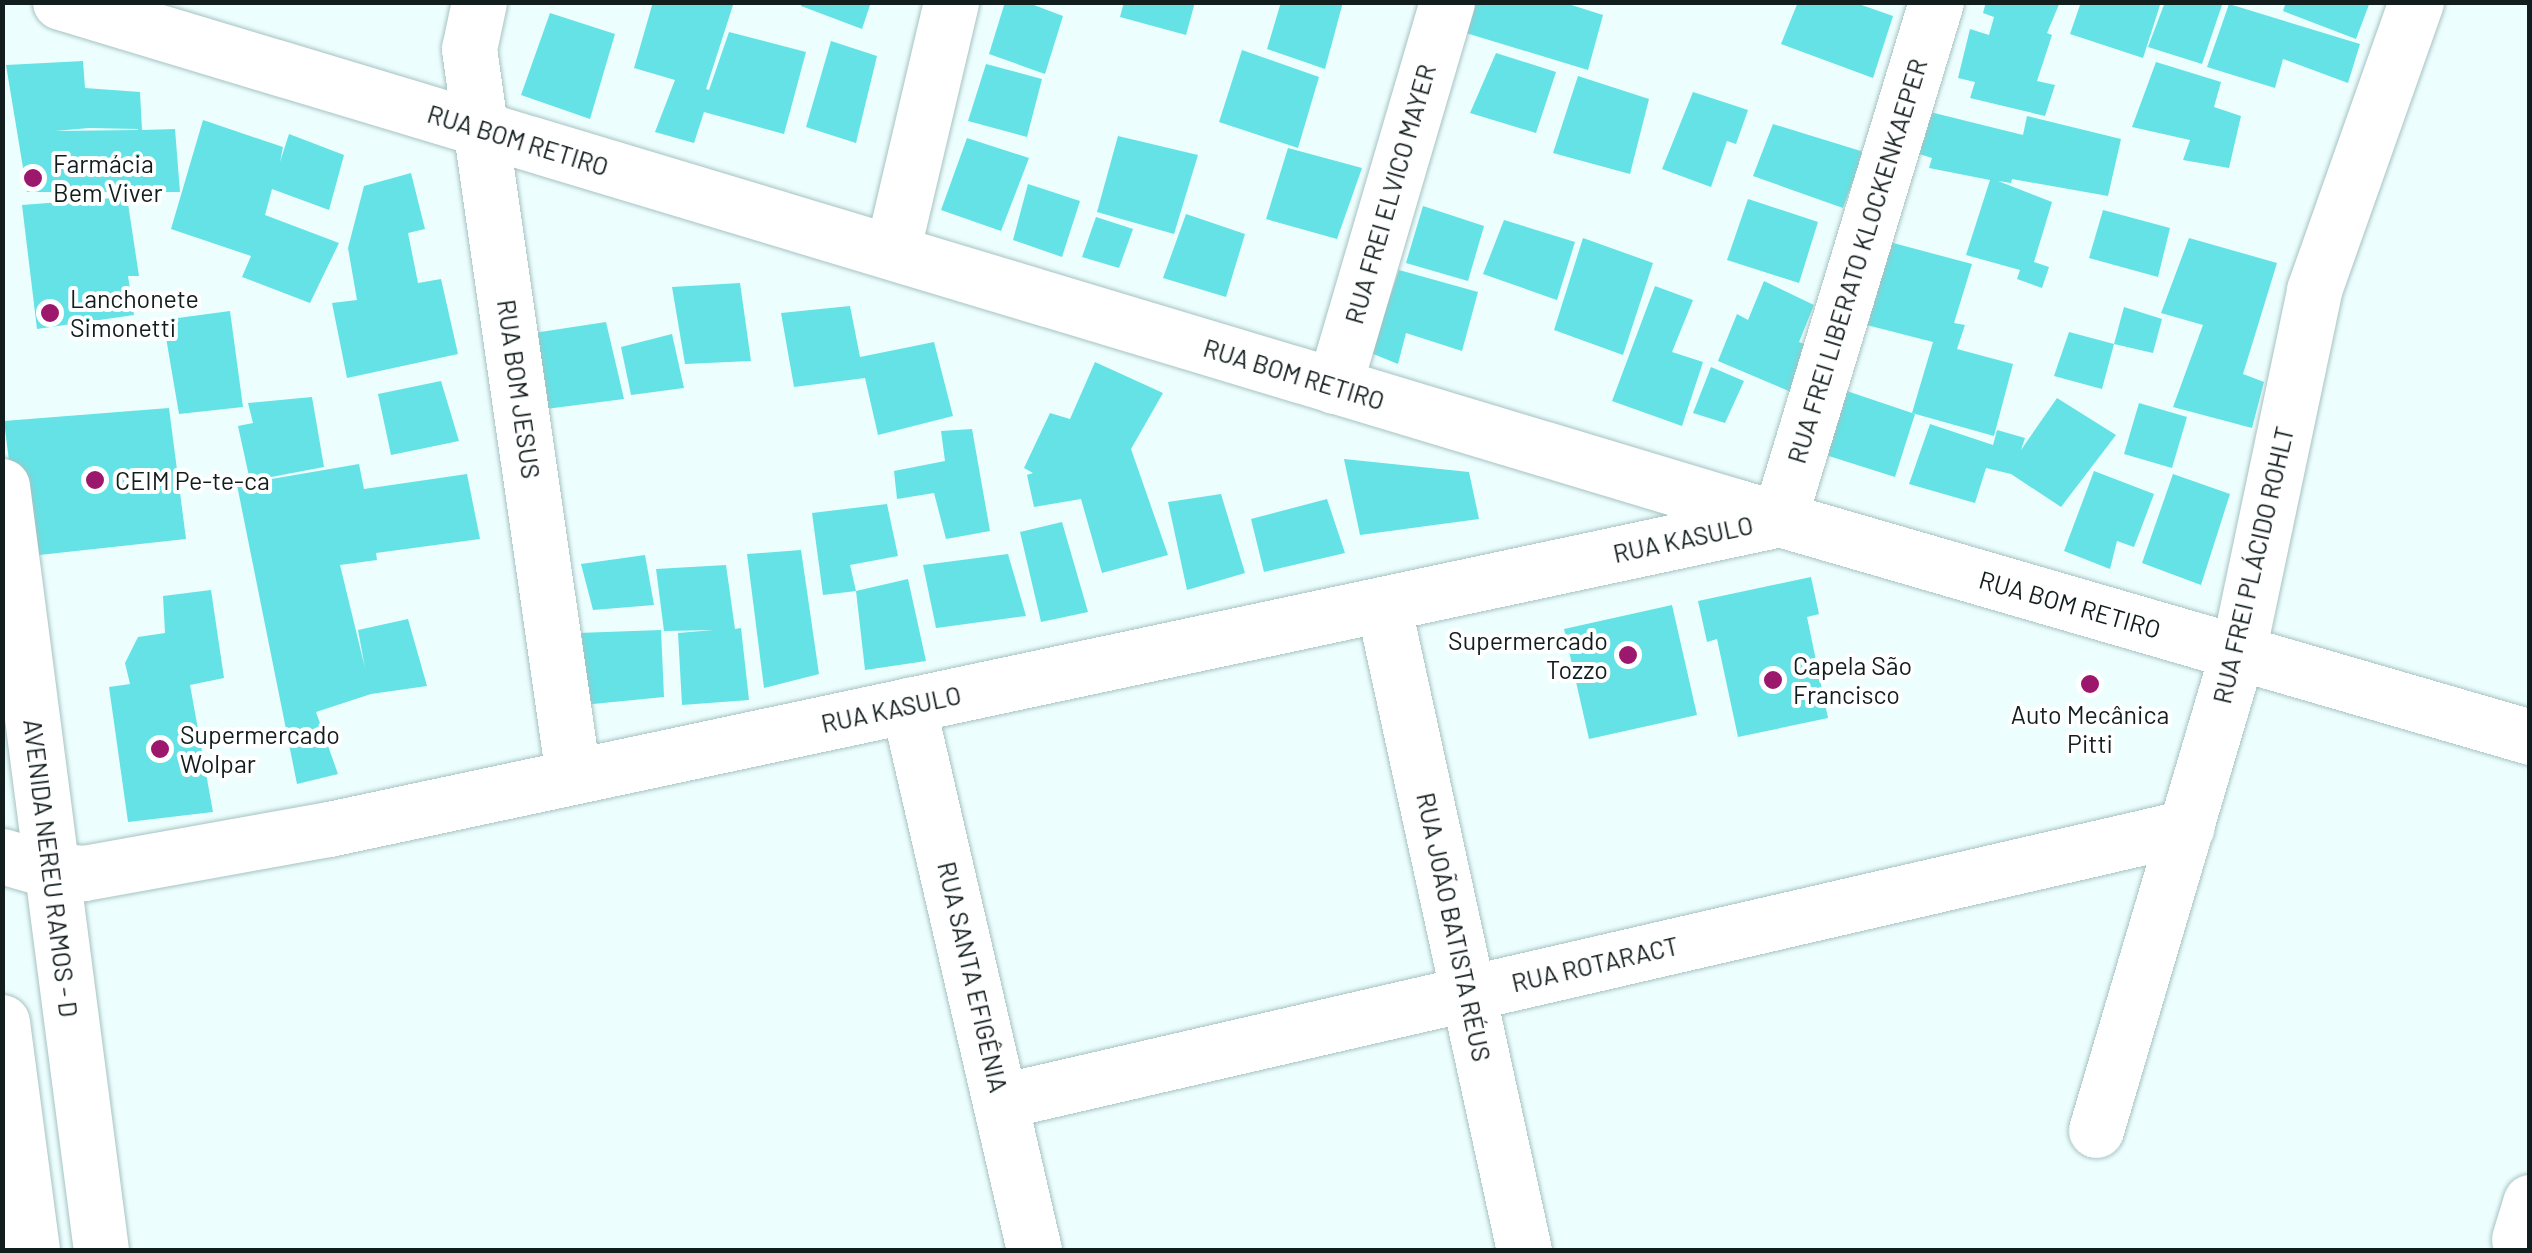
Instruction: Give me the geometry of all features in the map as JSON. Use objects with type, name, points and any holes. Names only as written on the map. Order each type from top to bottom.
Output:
[{"type":"street","name":"RUA BOM RETIRO","points":[[60,2],[1779,519],[2530,738]]},
{"type":"street","name":"RUA BOM JESUS","points":[[479,2],[468,50],[573,776]]},
{"type":"street","points":[[892,252],[951,2]]},
{"type":"street","name":"RUA FREI ELVICO MAYER","points":[[1334,386],[1447,2]]},
{"type":"street","name":"RUA FREI LIBERATO KLOCKENKAEPER","points":[[1779,519],[1936,2]]},
{"type":"street","name":"RUA FREI PLÁCIDO ROHLT","points":[[2096,1130],[2238,652],[2314,290],[2416,2]]},
{"type":"street","name":"AVENIDA NEREU RAMOS - D","points":[[2,486],[26,863],[100,1250]]},
{"type":"street","name":"RUA KASULO","points":[[26,863],[84,873],[234,846],[1779,519]]},
{"type":"street","name":"RUA JOÃO BATISTA RÉUS","points":[[1383,604],[1524,1250]]},
{"type":"street","name":"RUA SANTA EFIGÊNIA","points":[[908,705],[1034,1250]]},
{"type":"street","name":"RUA ROTARACT","points":[[1002,1101],[2187,827]]},
{"type":"street","points":[[2,1022],[32,1250]]},
{"type":"building","points":[[653,2],[734,2],[706,89],[709,90],[729,32],[806,52],[784,134],[704,112],[694,143],[655,132],[675,80],[634,68]]},
{"type":"building","points":[[802,2],[871,2],[862,29],[801,6]]},
{"type":"building","points":[[1005,2],[1026,2],[1063,16],[1045,74],[989,54]]},
{"type":"building","points":[[1124,2],[1195,2],[1186,35],[1120,17]]},
{"type":"building","points":[[1281,2],[1343,2],[1325,69],[1267,49]]},
{"type":"building","points":[[1475,2],[1562,2],[1603,15],[1588,70],[1466,33]]},
{"type":"building","points":[[1798,2],[1853,2],[1893,16],[1873,78],[1781,44]]},
{"type":"building","points":[[1986,2],[2060,2],[2047,33],[2052,35],[2037,81],[2055,85],[2045,116],[1970,98],[1975,82],[1958,78],[1970,29],[1989,35],[1994,17],[1983,13]]},
{"type":"building","points":[[2081,2],[2161,2],[2143,58],[2070,34]]},
{"type":"building","points":[[2165,2],[2223,2],[2202,64],[2148,47]]},
{"type":"building","points":[[2286,2],[2370,2],[2356,39],[2283,11]]},
{"type":"building","points":[[2229,4],[2360,44],[2348,83],[2283,59],[2275,88],[2207,67]]},
{"type":"building","points":[[550,13],[615,34],[590,119],[521,95]]},
{"type":"building","points":[[831,41],[877,56],[856,143],[806,127]]},
{"type":"building","points":[[1242,50],[1319,77],[1298,148],[1219,122]]},
{"type":"building","points":[[1496,53],[1556,72],[1536,133],[1470,113]]},
{"type":"building","points":[[83,61],[85,88],[140,92],[142,130],[175,129],[180,192],[27,192],[6,65]],"holes":[[[89,128],[138,130],[55,131]]]},
{"type":"building","points":[[2156,62],[2221,82],[2214,107],[2241,116],[2229,168],[2183,160],[2190,140],[2132,127]]},
{"type":"building","points":[[986,64],[1042,79],[1027,137],[968,121]]},
{"type":"building","points":[[1578,76],[1649,99],[1630,174],[1553,153]]},
{"type":"building","points":[[1693,92],[1748,110],[1736,144],[1727,141],[1711,187],[1662,169]]},
{"type":"building","points":[[1914,108],[2023,135],[2027,116],[2121,139],[2108,196],[2012,179],[2011,183],[1998,181],[2052,202],[2034,262],[2049,267],[2042,288],[2017,279],[2020,270],[1966,255],[1990,180],[1929,168],[1932,158],[1903,149]]},
{"type":"building","points":[[203,120],[283,147],[280,162],[289,134],[344,155],[329,210],[272,189],[265,215],[339,243],[310,303],[242,277],[251,256],[171,229]]},
{"type":"building","points":[[1773,124],[1864,152],[1843,208],[1753,176]]},
{"type":"building","points":[[1118,136],[1198,155],[1174,234],[1097,212]]},
{"type":"building","points":[[967,138],[1029,158],[1001,231],[941,210]]},
{"type":"building","points":[[1288,148],[1362,168],[1337,239],[1266,219]]},
{"type":"building","points":[[411,173],[425,229],[408,233],[418,283],[441,279],[458,354],[347,378],[332,303],[357,300],[348,248],[364,186]]},
{"type":"building","points":[[1028,184],[1080,201],[1062,257],[1013,240]]},
{"type":"building","points":[[127,197],[139,276],[128,276],[134,315],[37,329],[22,205]]},
{"type":"building","points":[[1748,199],[1818,222],[1799,283],[1727,260]]},
{"type":"building","points":[[1423,206],[1484,226],[1468,281],[1406,263]]},
{"type":"building","points":[[2103,210],[2170,228],[2158,277],[2089,258]]},
{"type":"building","points":[[1186,214],[1245,234],[1226,297],[1163,278]]},
{"type":"building","points":[[1096,217],[1133,229],[1119,268],[1082,257]]},
{"type":"building","points":[[1504,220],[1575,242],[1557,300],[1483,274]]},
{"type":"building","points":[[1583,238],[1653,263],[1623,355],[1554,330]]},
{"type":"building","points":[[2189,238],[2277,263],[2243,374],[2264,382],[2252,428],[2173,407],[2203,325],[2161,313]]},
{"type":"building","points":[[1882,240],[1972,264],[1954,323],[1965,325],[1957,349],[2013,364],[1994,436],[1912,413],[1933,342],[1855,322]]},
{"type":"building","points":[[1399,270],[1478,292],[1462,351],[1406,333],[1398,364],[1371,353]]},
{"type":"building","points":[[1764,281],[1814,305],[1799,342],[1809,346],[1791,392],[1718,361],[1737,314],[1748,320]]},
{"type":"building","points":[[740,283],[751,361],[685,364],[672,287]]},
{"type":"building","points":[[1655,286],[1693,300],[1672,352],[1703,362],[1682,426],[1612,401]]},
{"type":"building","points":[[850,306],[860,357],[934,342],[953,416],[878,435],[865,378],[794,387],[781,313]]},
{"type":"building","points":[[2124,307],[2162,319],[2153,353],[2114,344]]},
{"type":"building","points":[[230,311],[243,407],[179,414],[163,320]]},
{"type":"building","points":[[606,322],[624,399],[538,410],[527,334]]},
{"type":"building","points":[[2069,332],[2114,344],[2102,389],[2054,376]]},
{"type":"building","points":[[672,334],[684,388],[631,395],[621,347]]},
{"type":"building","points":[[1095,362],[1163,393],[1131,449],[1168,555],[1102,573],[1081,499],[1034,507],[1027,475],[1033,473],[1024,468],[1050,413],[1070,419]]},
{"type":"building","points":[[1711,367],[1744,381],[1725,423],[1693,413]]},
{"type":"building","points":[[441,381],[459,441],[391,455],[378,394]]},
{"type":"building","points":[[1835,387],[1915,414],[1895,477],[1813,451]]},
{"type":"building","points":[[312,397],[324,467],[250,481],[238,426],[253,423],[248,403]]},
{"type":"building","points":[[2057,398],[2116,435],[2061,507],[2011,474],[1986,468],[1975,503],[1909,484],[1930,424],[1993,445],[1997,430],[2025,438],[2021,450]]},
{"type":"building","points":[[2139,403],[2187,417],[2172,468],[2124,454]]},
{"type":"building","name":"CEIM Pe-te-ca","points":[[169,408],[186,539],[21,557],[4,421]]},
{"type":"building","points":[[972,429],[990,531],[946,539],[934,493],[897,499],[894,471],[945,461],[941,431]]},
{"type":"building","points":[[1344,459],[1469,472],[1479,519],[1360,535]]},
{"type":"building","points":[[359,464],[364,489],[467,474],[480,539],[376,553],[377,560],[340,565],[365,668],[358,630],[408,619],[427,686],[371,694],[316,712],[338,774],[297,784],[237,485]]},
{"type":"building","points":[[2094,471],[2154,494],[2134,547],[2117,541],[2110,569],[2064,551]]},
{"type":"building","points":[[2173,474],[2230,494],[2201,585],[2142,563]]},
{"type":"building","points":[[1221,494],[1245,573],[1187,590],[1168,502]]},
{"type":"building","points":[[1327,499],[1345,553],[1264,572],[1251,519]]},
{"type":"building","points":[[887,504],[898,556],[850,565],[856,591],[823,595],[812,513]]},
{"type":"building","points":[[1062,522],[1088,612],[1041,622],[1020,532]]},
{"type":"building","points":[[801,550],[819,674],[764,688],[747,554]]},
{"type":"building","points":[[1008,554],[1026,616],[936,628],[923,565]]},
{"type":"building","points":[[645,555],[654,605],[593,610],[581,564]]},
{"type":"building","points":[[726,565],[735,629],[741,628],[749,700],[682,705],[678,633],[714,630],[664,631],[656,569]]},
{"type":"building","name":"Capela São Francisco","points":[[1811,577],[1819,614],[1807,617],[1828,718],[1738,737],[1717,639],[1707,642],[1698,601]]},
{"type":"building","points":[[908,579],[926,661],[865,670],[856,591]]},
{"type":"building","name":"Supermercado Wolpar","points":[[211,590],[224,678],[190,685],[213,812],[128,822],[109,687],[130,684],[125,663],[138,637],[165,633],[163,596]]},
{"type":"building","points":[[1672,605],[1697,715],[1589,739],[1564,629]]},
{"type":"building","points":[[661,630],[664,697],[583,705],[578,633]]},
{"type":"place","name":"Farmácia Bem Viver","points":[[33,178]]},
{"type":"place","name":"Lanchonete Simonetti","points":[[50,313]]},
{"type":"place","name":"CEIM Pe-te-ca","points":[[95,480]]},
{"type":"place","name":"Supermercado Tozzo","points":[[1628,655]]},
{"type":"place","name":"Capela São Francisco","points":[[1773,680]]},
{"type":"place","name":"Auto Mecânica Pitti","points":[[2090,684]]},
{"type":"place","name":"Supermercado Wolpar","points":[[160,749]]}]
